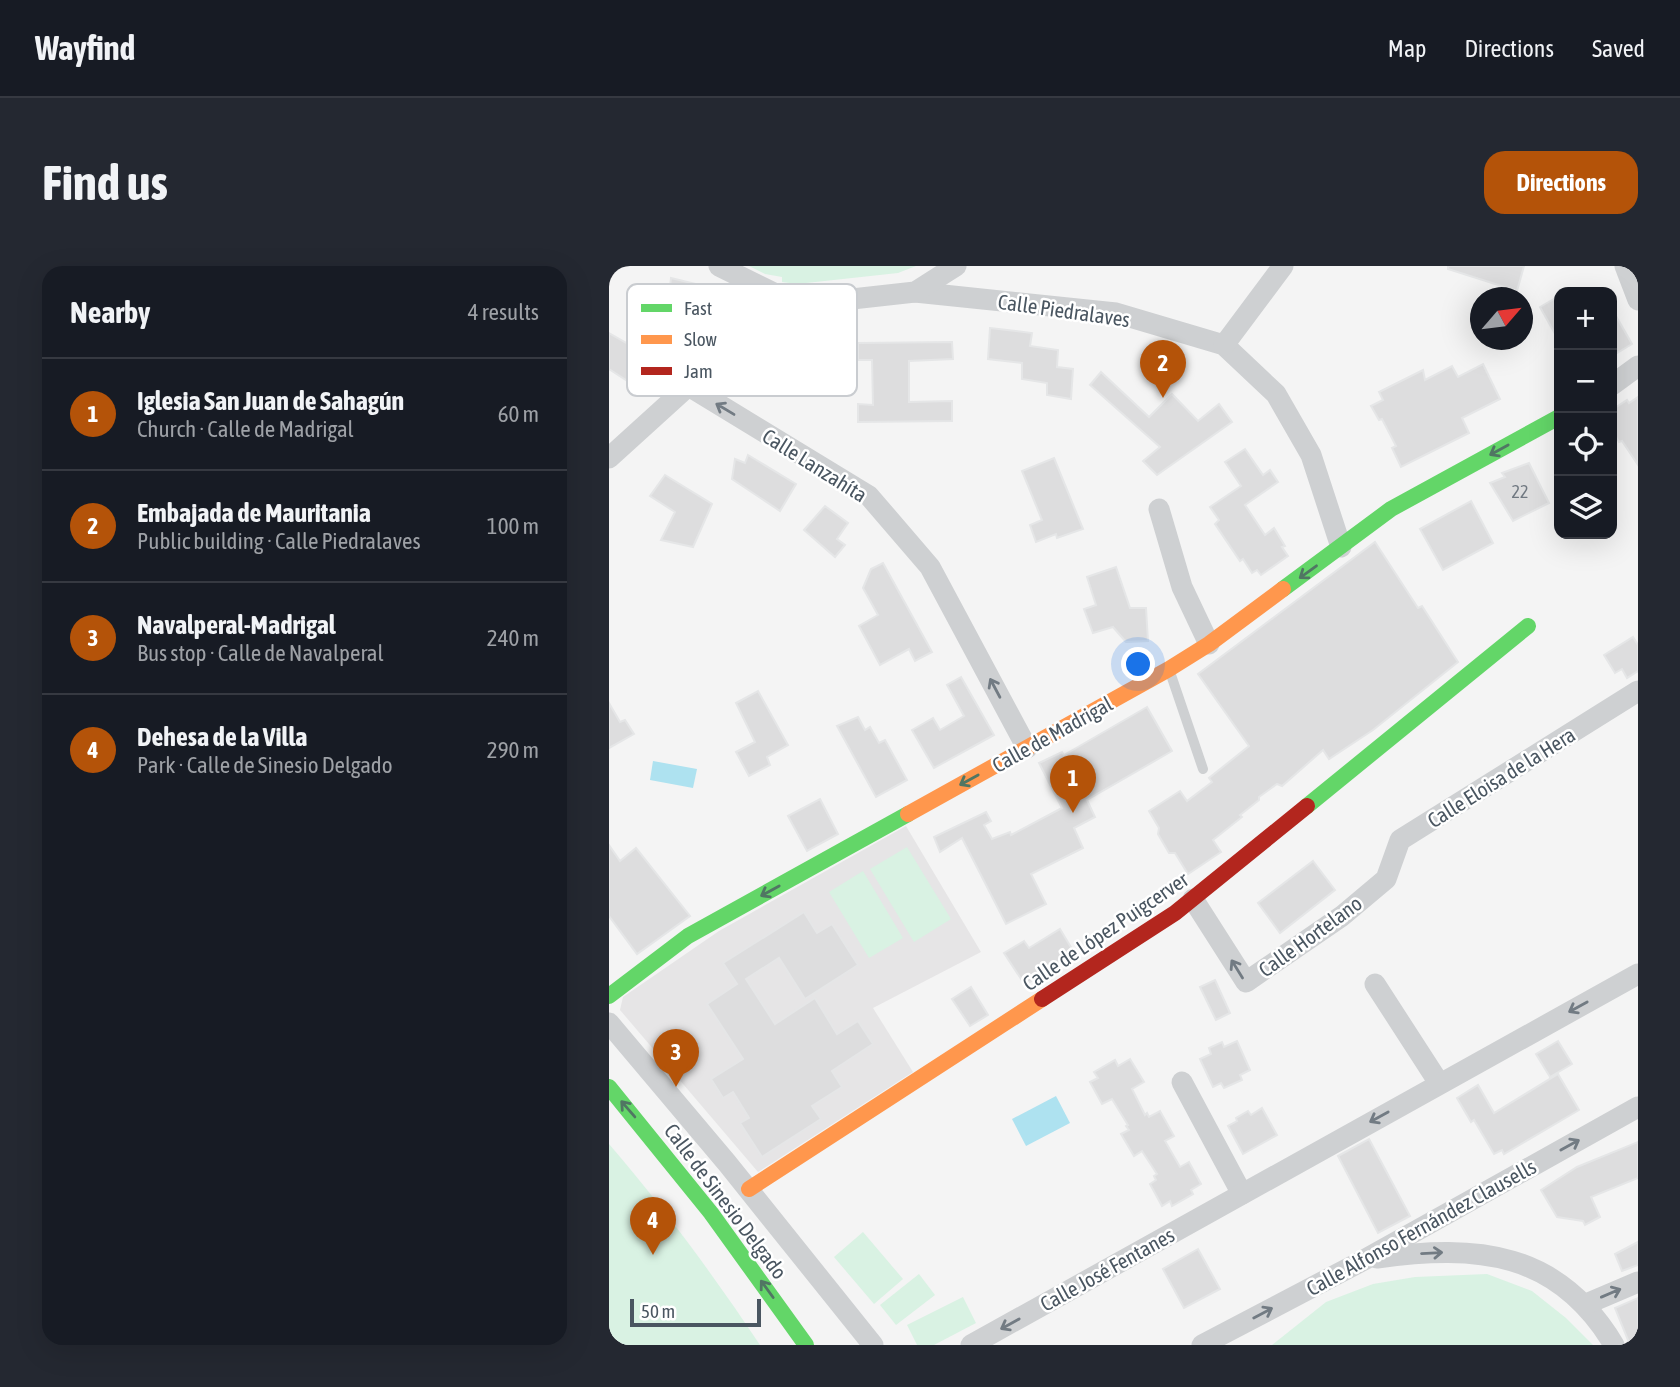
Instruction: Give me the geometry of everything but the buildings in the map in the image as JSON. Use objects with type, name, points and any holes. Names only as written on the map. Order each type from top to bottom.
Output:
[{"type":"street","points":[[719,266],[755,284]]},
{"type":"street","points":[[857,298],[915,292],[956,266]]},
{"type":"street","points":[[1224,345],[1283,266]]},
{"type":"street","points":[[1631,271],[1638,300]]},
{"type":"street","name":"Calle Piedralaves","points":[[915,292],[1116,313],[1224,345],[1276,394],[1311,455],[1341,547]]},
{"type":"street","points":[[1617,381],[1638,366]]},
{"type":"street","points":[[609,458],[676,396]]},
{"type":"street","name":"Calle Lanzahíta","points":[[704,396],[869,496],[930,567],[1027,748]]},
{"type":"street","name":"Calle de Madrigal","points":[[609,996],[688,936],[1169,669],[1209,644],[1391,509],[1554,420]]},
{"type":"street","points":[[1159,509],[1182,587],[1209,644]]},
{"type":"street","name":"Calle de López Puigcerver","points":[[748,1189],[1175,913],[1528,626]]},
{"type":"street","name":"Calle Eloisa de la Hera","points":[[1386,879],[1400,841],[1638,691]]},
{"type":"street","name":"Calle Hortelano","points":[[1193,899],[1245,982],[1342,916],[1386,879]]},
{"type":"street","name":"Calle José Fentanes","points":[[971,1345],[1638,974]]},
{"type":"street","points":[[1375,984],[1439,1083]]},
{"type":"street","points":[[609,1023],[748,1189],[873,1345]]},
{"type":"street","points":[[1182,1082],[1242,1194]]},
{"type":"street","name":"Calle de Sinesio Delgado","points":[[609,1087],[639,1121],[766,1287],[806,1345]]},
{"type":"street","name":"Calle Alfonso Fernández Clausells","points":[[1202,1345],[1364,1260],[1638,1107]]},
{"type":"street","points":[[1364,1260],[1416,1254],[1479,1253],[1501,1258],[1550,1276],[1567,1287],[1601,1323],[1614,1345]]},
{"type":"street","points":[[1584,1305],[1638,1282]]},
{"type":"lane","points":[[1169,669],[1203,769]]},
{"type":"shaded area","points":[[906,826],[981,952],[873,1008],[913,1072],[758,1172],[620,1010],[623,997],[719,931]]},
{"type":"green space","points":[[749,266],[916,266],[898,273],[797,284],[782,282],[782,277],[765,274]]},
{"type":"green space","points":[[907,847],[951,919],[914,942],[870,869]]},
{"type":"green space","points":[[863,871],[903,938],[869,958],[829,892]]},
{"type":"green space","points":[[609,1144],[688,1243],[760,1345],[609,1345]]},
{"type":"green space","points":[[863,1232],[903,1279],[874,1304],[834,1257]]},
{"type":"green space","points":[[919,1274],[935,1295],[896,1325],[880,1305]]},
{"type":"green space","points":[[1487,1274],[1532,1291],[1566,1318],[1593,1345],[1272,1345],[1326,1302],[1373,1284],[1415,1277]]},
{"type":"green space","points":[[963,1297],[976,1323],[934,1345],[917,1345],[907,1325]]},
{"type":"water","points":[[653,761],[697,769],[693,788],[650,780]]},
{"type":"water","points":[[1056,1096],[1070,1123],[1026,1146],[1012,1119]]},
{"type":"traffic: fast","points":[[1283,589],[1391,509],[1554,420]]},
{"type":"traffic: fast","points":[[1307,806],[1528,626]]},
{"type":"traffic: fast","points":[[609,996],[688,936],[908,814]]},
{"type":"traffic: fast","points":[[609,1087],[711,1213],[806,1345]]},
{"type":"traffic: slow","points":[[908,814],[1169,669],[1209,644],[1283,589]]},
{"type":"traffic: slow","points":[[749,1189],[1042,999]]},
{"type":"traffic: jam","points":[[1042,999],[1175,913],[1307,806]]},
{"type":"place","name":"Embajada de Mauritania","points":[[1163,398]]},
{"type":"place","name":"Iglesia San Juan de Sahagún","points":[[1073,813]]},
{"type":"place","name":"Navalperal-Madrigal","points":[[676,1087]]},
{"type":"place","name":"Dehesa de la Villa","points":[[653,1255]]}]
